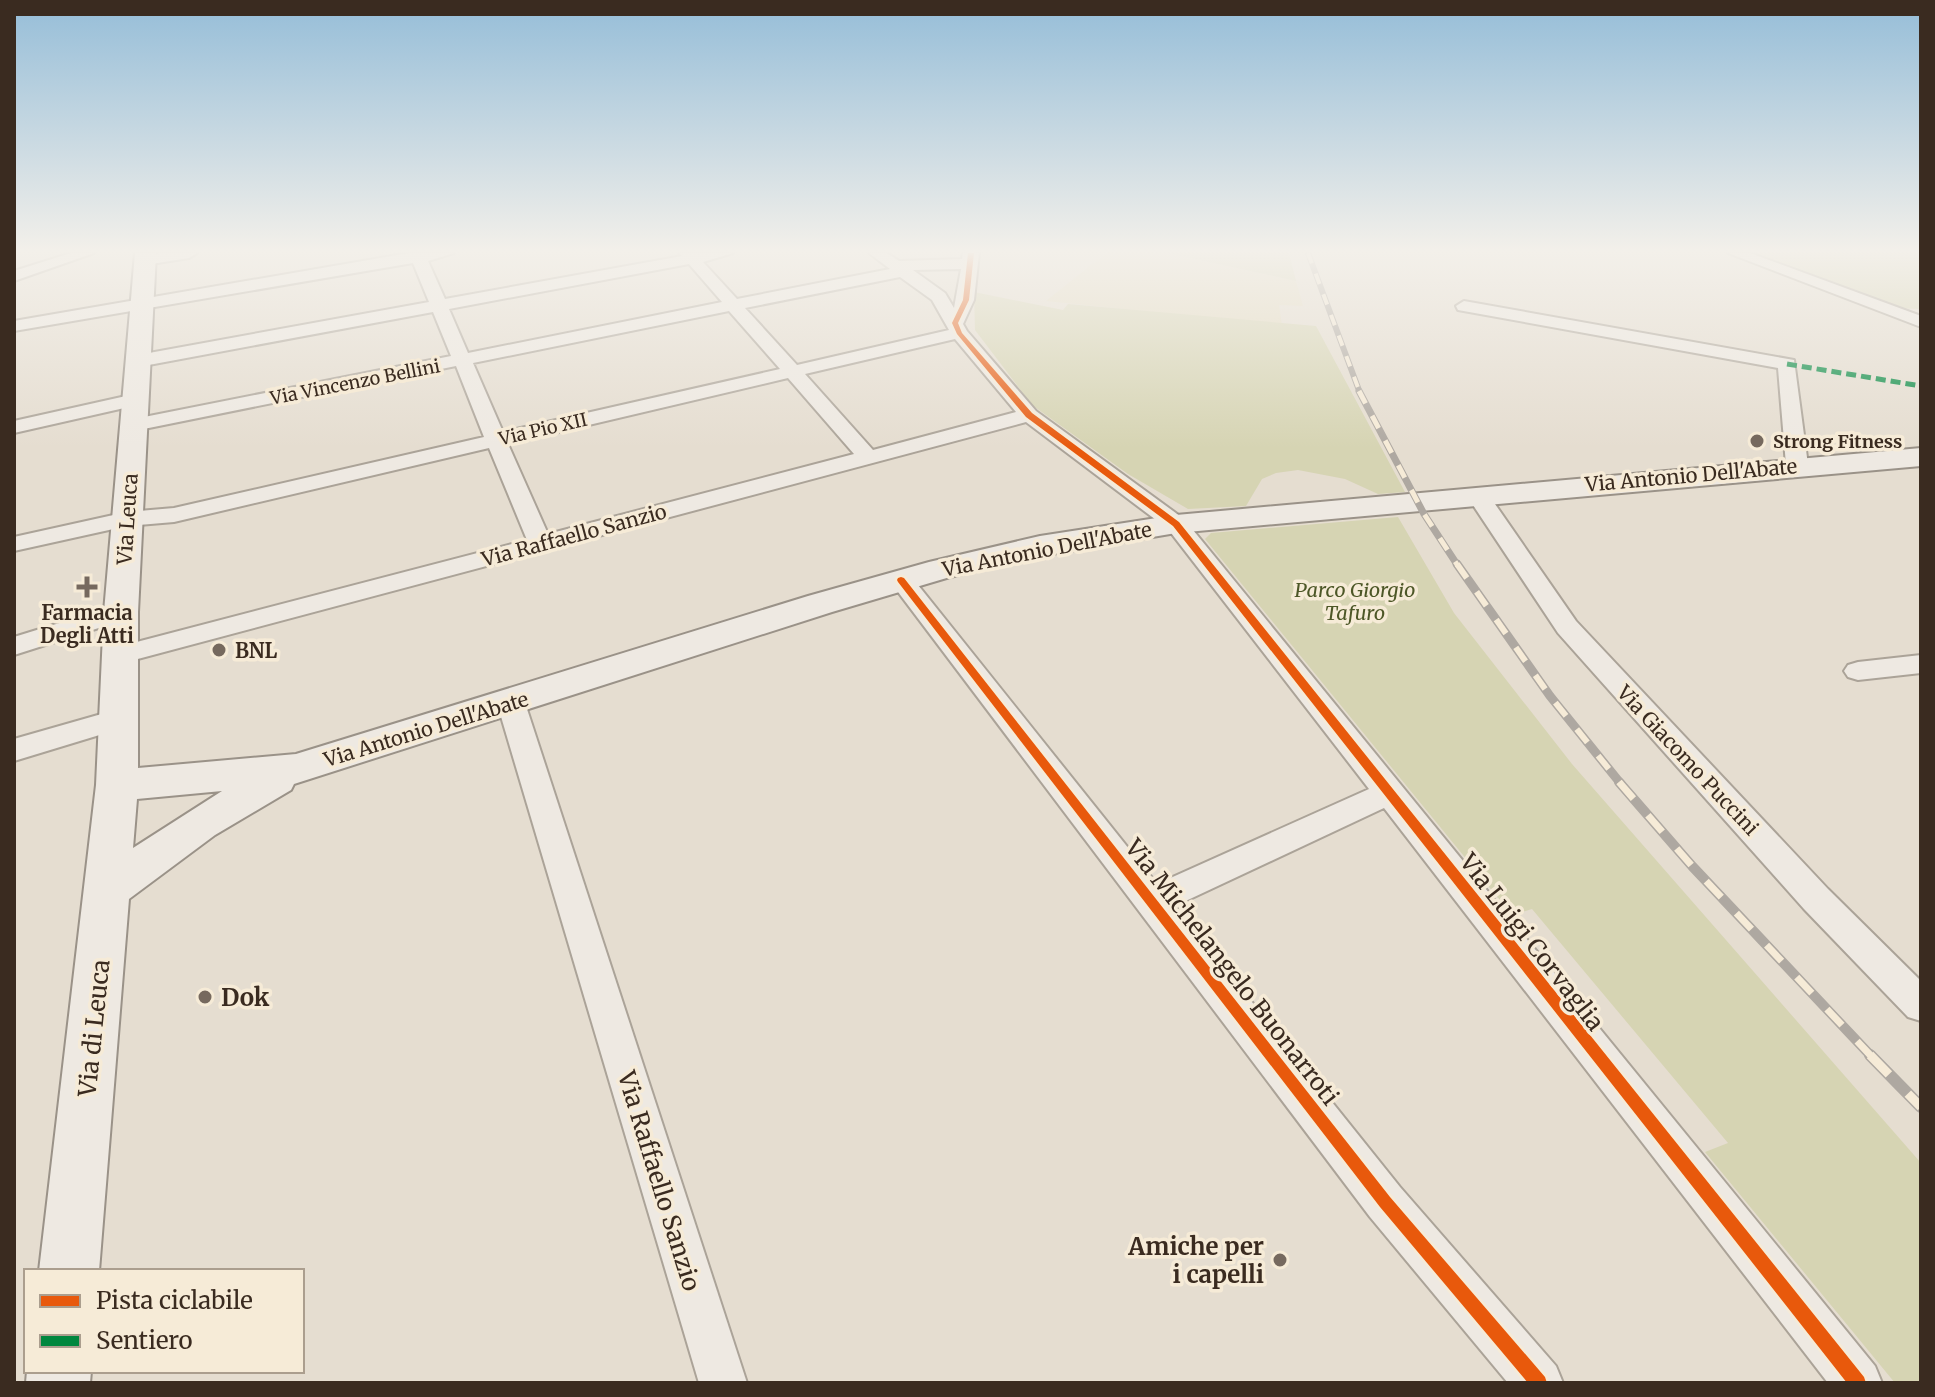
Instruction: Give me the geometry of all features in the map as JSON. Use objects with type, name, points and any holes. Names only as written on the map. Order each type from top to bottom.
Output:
[{"type":"main road","name":"Via Leuca","points":[[117,785],[121,612],[140,318]]},
{"type":"main road","name":"Via Antonio Dell'Abate","points":[[117,785],[296,769],[901,580],[994,555],[1176,524],[1797,465],[1921,457]]},
{"type":"main road","name":"Via Antonio Dell'Abate","points":[[109,889],[200,823],[296,769]]},
{"type":"main road","name":"Via di Leuca","points":[[69,1269],[117,785]]},
{"type":"street","points":[[14,326],[59,318]]},
{"type":"street","points":[[138,361],[371,318]]},
{"type":"street","points":[[443,318],[540,544]]},
{"type":"street","name":"Via Vincenzo Bellini","points":[[14,427],[135,413],[461,362],[675,318]]},
{"type":"street","points":[[746,318],[868,457]]},
{"type":"street","name":"Via Luigi Corvaglia","points":[[951,318],[1029,415],[1176,524],[1848,1379]]},
{"type":"street","points":[[957,328],[960,318]]},
{"type":"street","points":[[1532,318],[1787,364],[1797,465]]},
{"type":"street","name":"Via Pio XII","points":[[14,544],[127,519],[174,515],[792,372],[957,328]]},
{"type":"street","name":"Via Raffaello Sanzio","points":[[119,655],[1029,415]]},
{"type":"street","name":"Via Giacomo Puccini","points":[[1478,496],[1567,627],[1816,899],[1921,1005]]},
{"type":"street","name":"Via Michelangelo Buonarroti","points":[[901,580],[963,665],[1153,901],[1376,1191],[1439,1261],[1539,1383]]},
{"type":"street","points":[[14,646],[121,612]]},
{"type":"street","points":[[1858,671],[1921,664]]},
{"type":"street","name":"Via Raffaello Sanzio","points":[[511,703],[723,1383]]},
{"type":"street","points":[[14,750],[119,719]]},
{"type":"street","points":[[1153,901],[1388,793]]},
{"type":"shaded area","points":[[1215,318],[1281,318],[1282,325]]},
{"type":"green space","points":[[975,318],[1228,318],[1316,326],[1405,492],[1378,494],[1345,479],[1298,470],[1276,473],[1262,479],[1246,506],[1188,509],[1128,474],[1032,405],[975,330]]},
{"type":"green space","name":"Parco Giorgio Tafuro","points":[[1398,517],[1454,613],[1572,764],[1921,1163],[1921,1383],[1895,1383],[1705,1152],[1728,1143],[1532,909],[1512,915],[1205,539],[1211,533]]},
{"type":"railway","points":[[1332,318],[1360,393]]},
{"type":"railway","points":[[1360,393],[1424,514],[1458,566]]},
{"type":"railway","points":[[1457,564],[1550,696],[1621,784]]},
{"type":"railway","points":[[1619,782],[1692,866],[1872,1057]]},
{"type":"railway","points":[[1870,1055],[1921,1107]]},
{"type":"marked path","points":[[1787,364],[1921,386]]},
{"type":"cycle path","points":[[957,318],[955,323],[959,333],[1029,415],[1176,524],[1858,1383]]},
{"type":"cycle path","points":[[901,580],[1385,1202],[1539,1383]]},
{"type":"place","name":"Strong Fitness","points":[[1757,441]]},
{"type":"place","name":"Farmacia Degli Atti","points":[[87,587]]},
{"type":"place","name":"BNL","points":[[219,650]]},
{"type":"place","name":"Dok","points":[[205,997]]},
{"type":"place","name":"Amiche per i capelli","points":[[1280,1260]]}]
